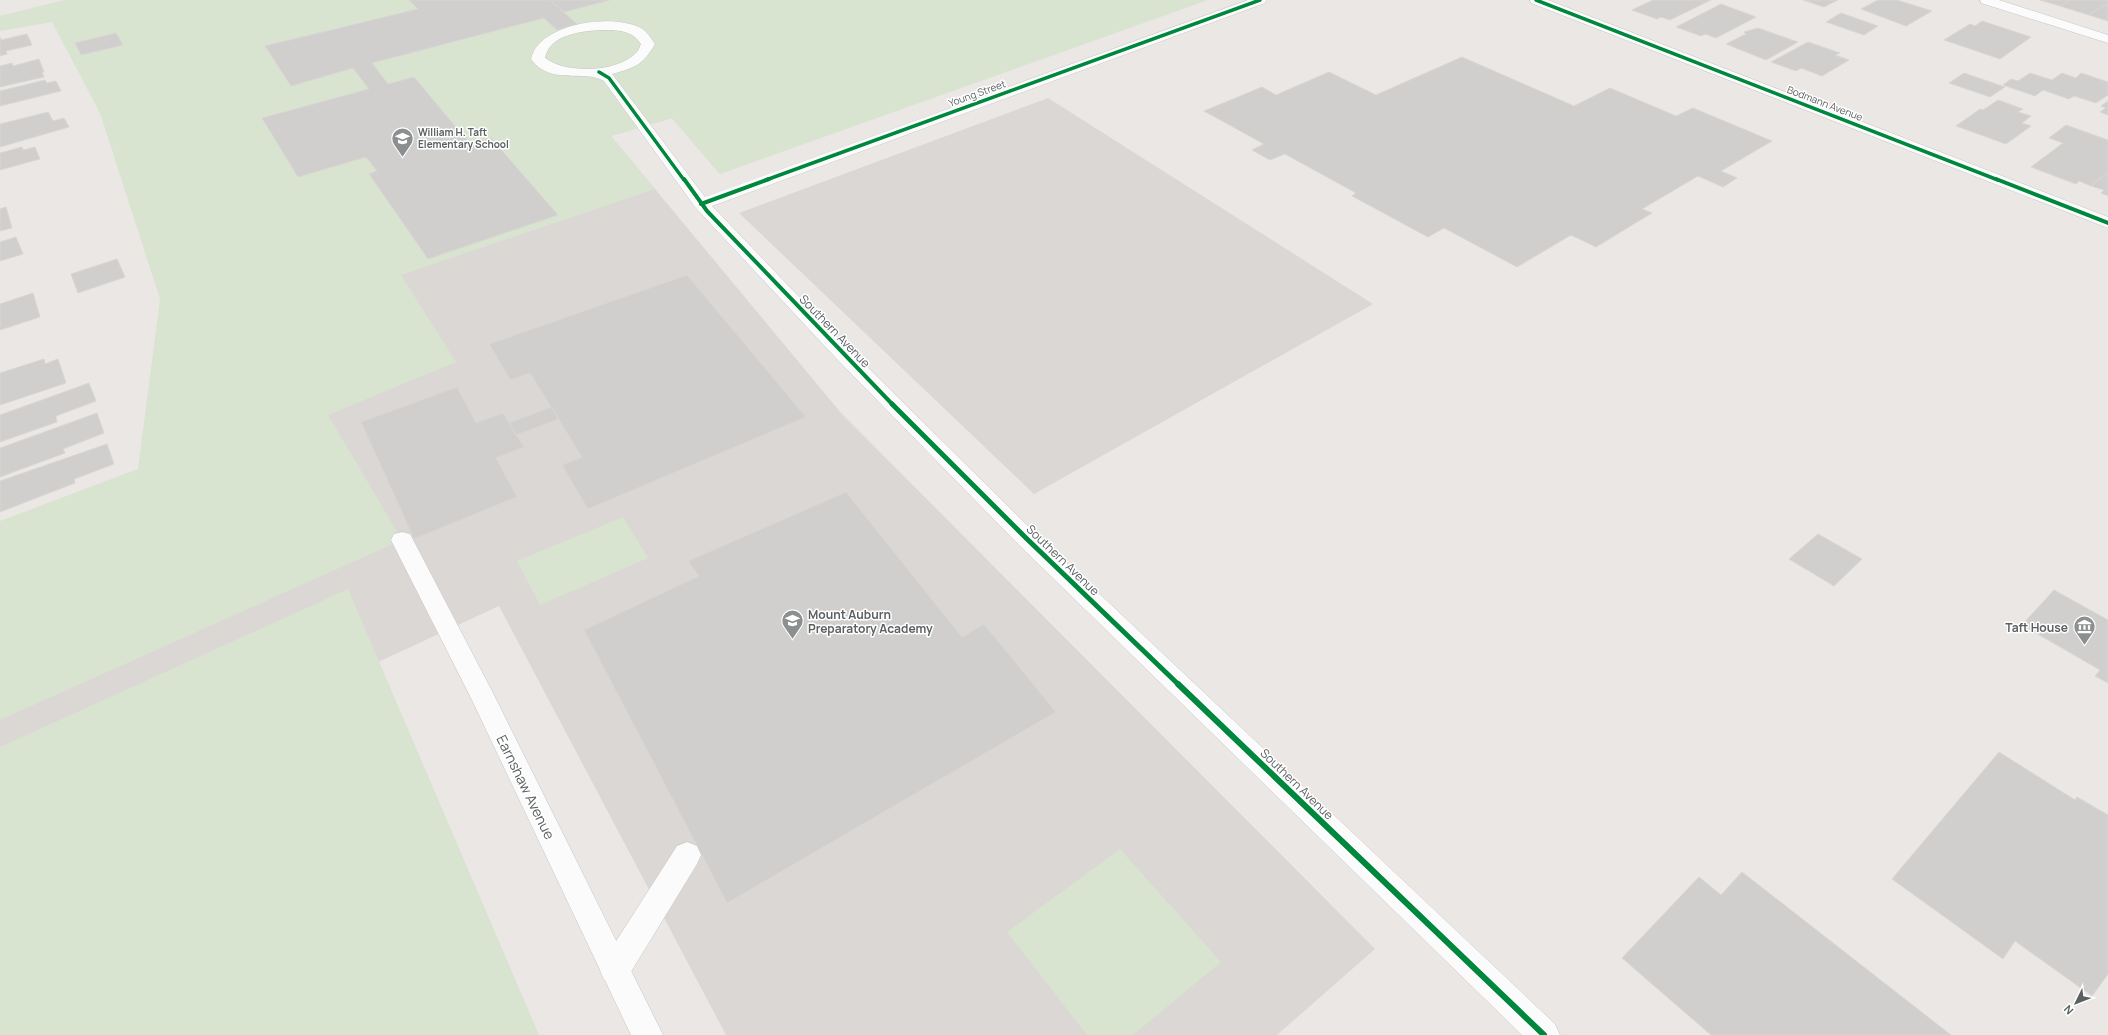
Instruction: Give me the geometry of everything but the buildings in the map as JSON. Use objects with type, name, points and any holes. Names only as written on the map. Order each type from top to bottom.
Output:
[{"type":"street","name":"Young Street","points":[[701,204],[1260,0]]},
{"type":"street","name":"Bodmann Avenue","points":[[1536,0],[2108,223]]},
{"type":"street","points":[[1986,0],[2108,39]]},
{"type":"street","points":[[612,26],[627,28],[642,33],[648,44],[642,54],[627,64],[599,72],[572,73],[550,69],[538,59],[541,47],[554,37],[584,28],[612,26]]},
{"type":"street","name":"Southern Avenue","points":[[599,72],[609,78],[701,204],[840,351],[1015,527],[1544,1035]]},
{"type":"street","name":"Earnshaw Avenue","points":[[402,540],[483,698],[647,1035]]},
{"type":"street","points":[[616,970],[687,855]]},
{"type":"shaded area","name":"Mount Auburn Preparatory Academy","points":[[130,0],[610,0],[720,174],[672,118],[611,136],[841,413],[1375,949],[1277,1035],[726,1035],[499,606],[0,837],[0,522],[298,409]]},
{"type":"shaded area","points":[[1048,98],[1373,304],[1034,494],[739,213]]},
{"type":"green space","points":[[64,0],[1208,0],[720,174],[672,118],[611,136],[655,189],[401,275],[456,362],[328,415],[402,540],[0,720],[0,521],[138,469],[160,299],[100,113],[52,22],[0,31],[0,16]]},
{"type":"green space","points":[[623,517],[648,558],[540,605],[517,561]]},
{"type":"green space","points":[[348,589],[539,1035],[0,1035],[0,747]]},
{"type":"green space","points":[[1120,849],[1221,962],[1133,1035],[1087,1035],[1007,932]]},
{"type":"cycle path","points":[[701,204],[1260,0]]},
{"type":"cycle path","points":[[1536,0],[2108,223]]},
{"type":"cycle path","points":[[599,72],[609,78],[707,211],[840,351],[1026,538],[1544,1035]]},
{"type":"place","name":"William H. Taft Elementary School","points":[[402,158]]},
{"type":"place","name":"Mount Auburn Preparatory Academy","points":[[793,640]]},
{"type":"place","name":"Taft House","points":[[2084,646]]}]
